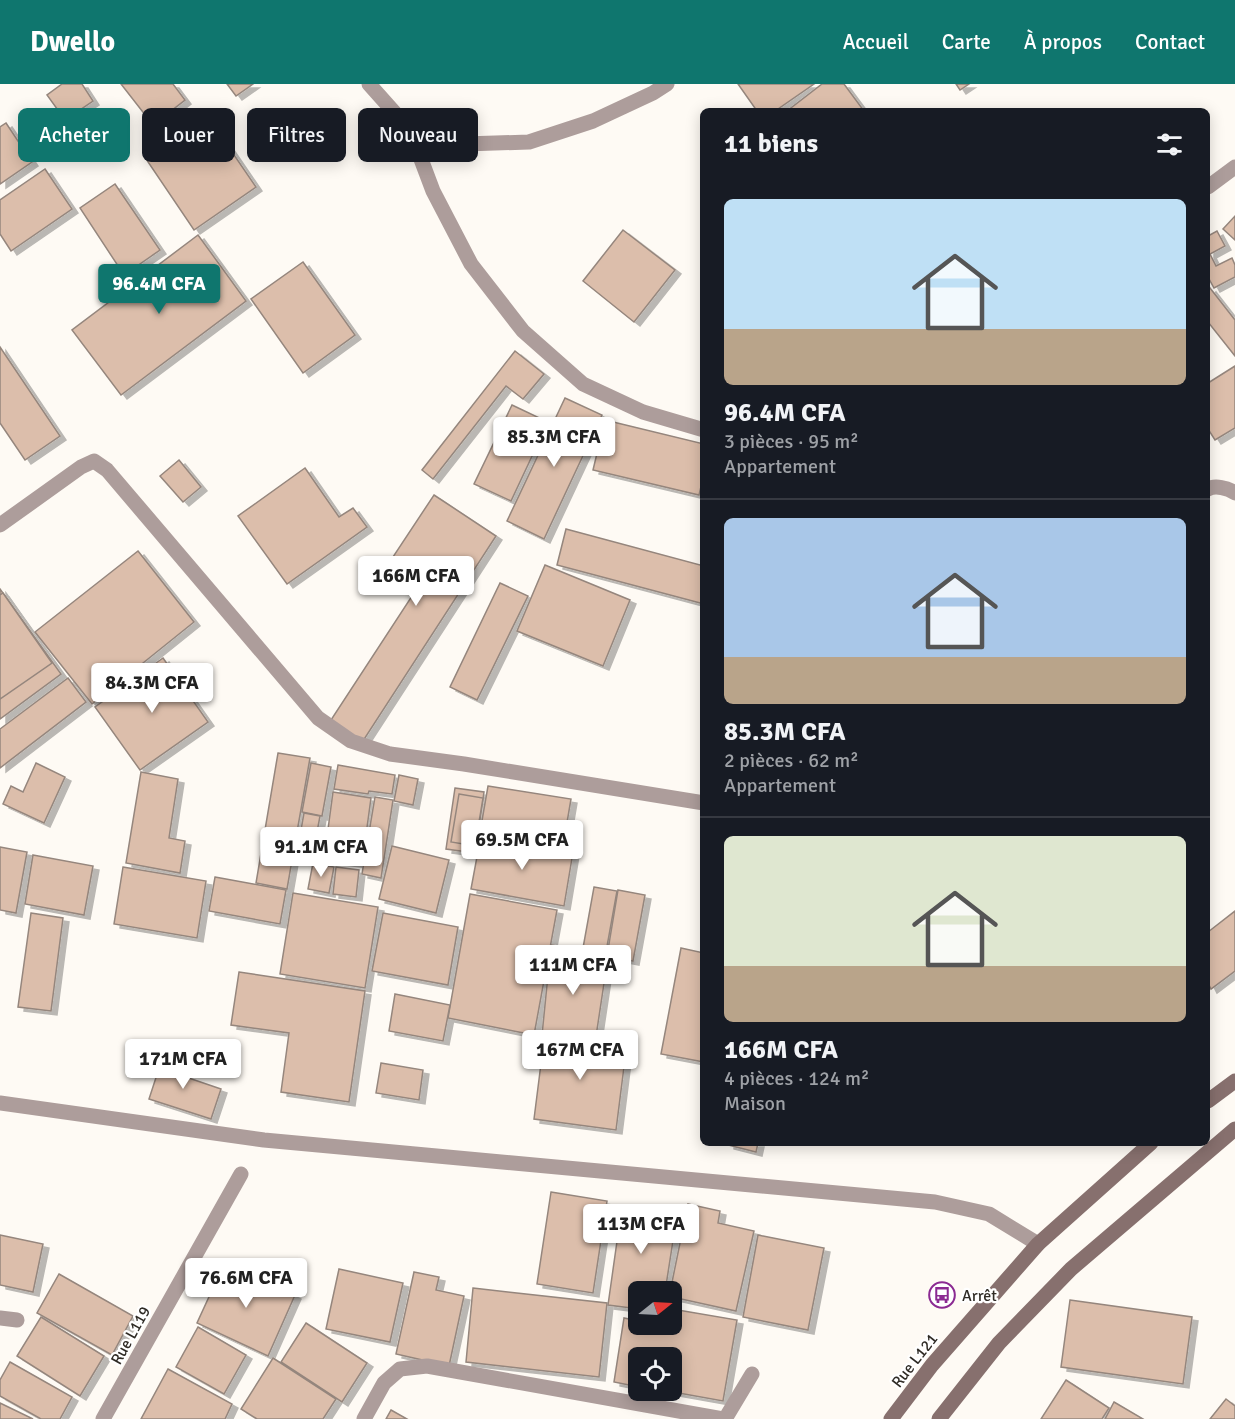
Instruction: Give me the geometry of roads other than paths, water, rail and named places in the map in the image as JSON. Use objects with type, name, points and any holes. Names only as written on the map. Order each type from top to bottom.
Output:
[{"type":"main road","points":[[1210,1100],[1235,1081]]},
{"type":"main road","points":[[943,1418],[999,1343],[1071,1269],[1235,1129]]},
{"type":"main road","name":"Rue L121","points":[[891,1419],[946,1348],[1038,1244],[1148,1146]]},
{"type":"street","points":[[369,84],[390,108]]},
{"type":"street","points":[[478,144],[529,142],[593,121],[653,93],[666,84]]},
{"type":"street","points":[[422,162],[433,191],[471,264],[523,331],[583,384],[643,411],[700,429]]},
{"type":"street","points":[[1210,186],[1235,167]]},
{"type":"street","points":[[0,525],[81,467],[94,461],[107,470],[318,718],[351,741],[390,754],[700,802]]},
{"type":"street","points":[[1210,487],[1235,493]]},
{"type":"street","points":[[0,1103],[264,1140],[936,1202],[989,1214],[1038,1244]]},
{"type":"street","name":"Rue L119","points":[[103,1419],[240,1174]]},
{"type":"street","points":[[0,1318],[17,1320]]},
{"type":"street","points":[[364,1419],[384,1383],[400,1369],[427,1366],[724,1419],[752,1374]]},
{"type":"place","name":"Arrêt","points":[[942,1295]]}]
